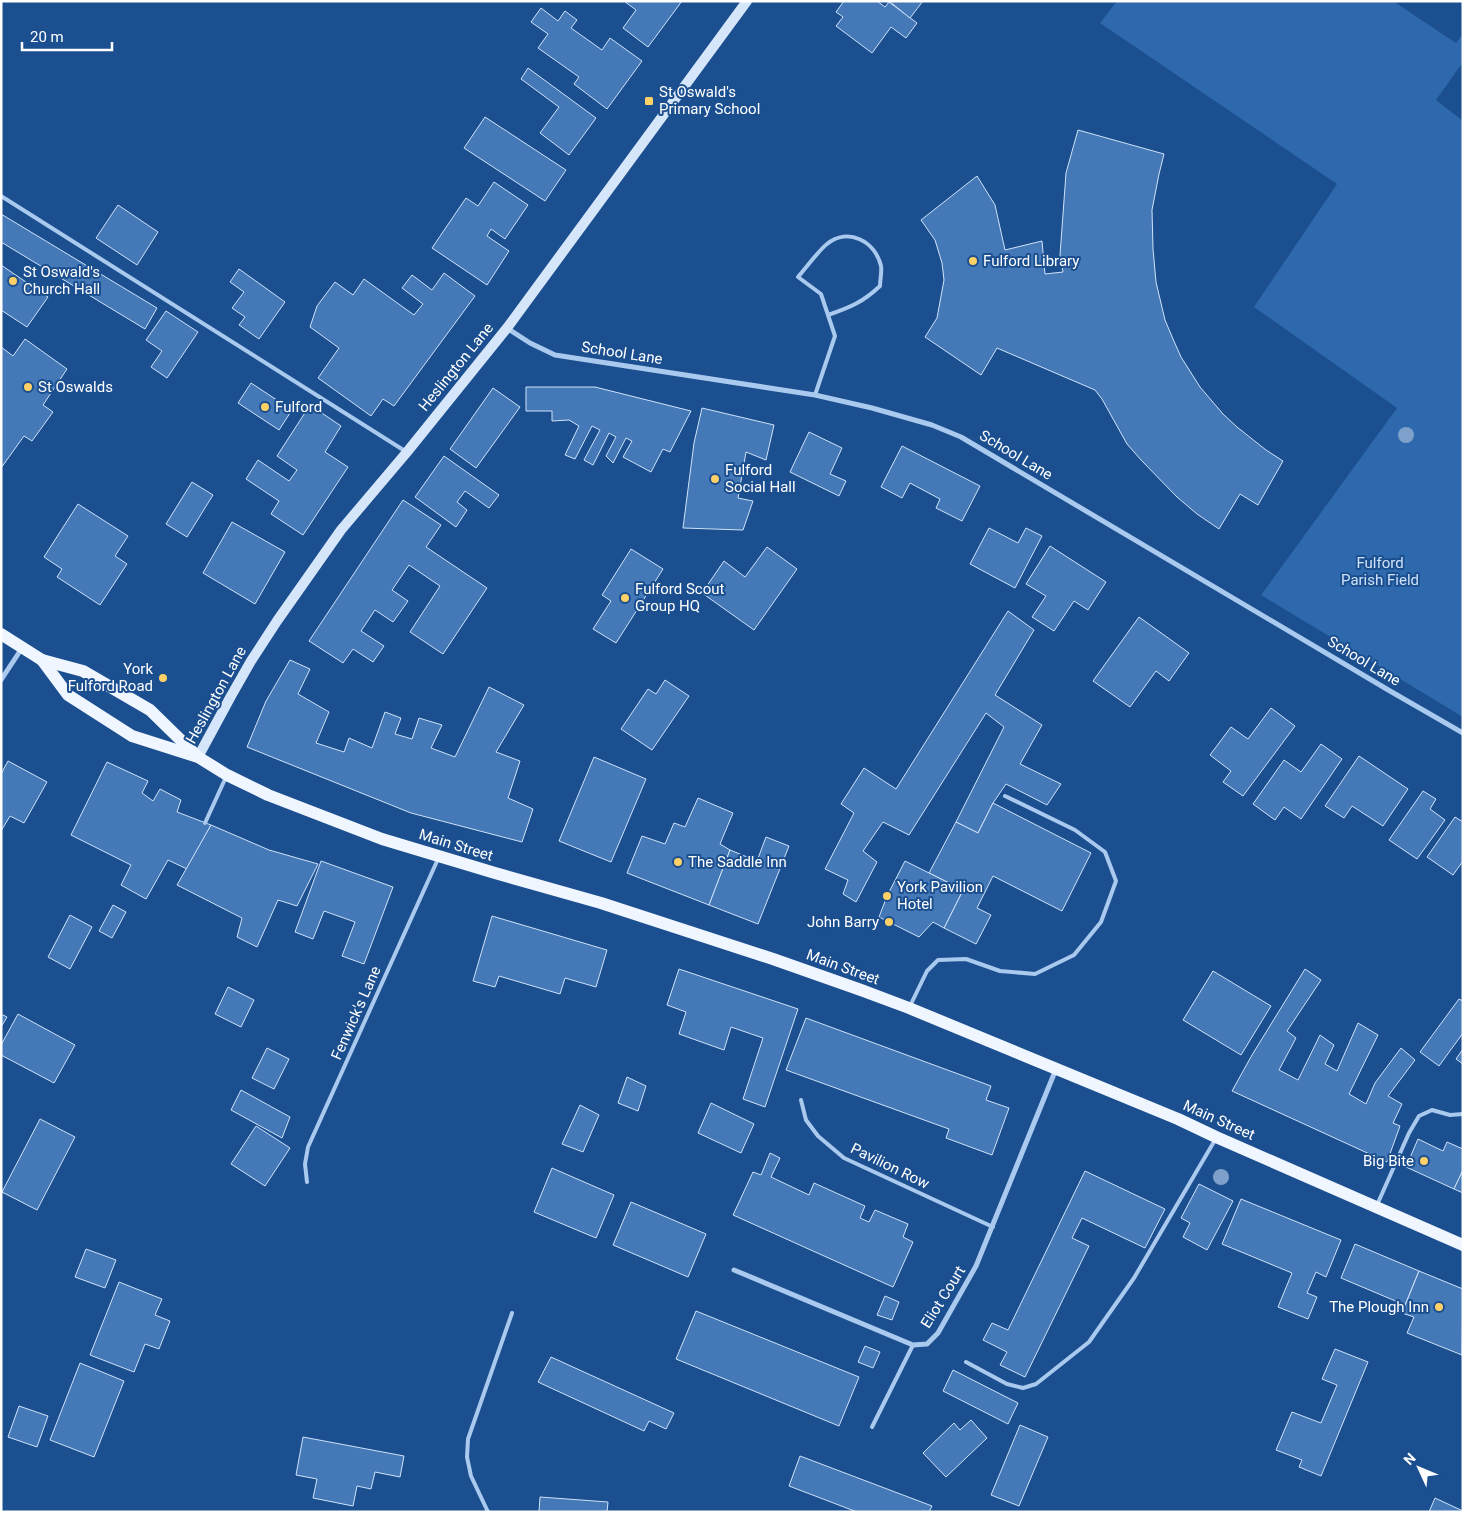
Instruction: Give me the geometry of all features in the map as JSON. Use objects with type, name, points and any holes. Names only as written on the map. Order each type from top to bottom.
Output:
[{"type":"main road","name":"Main Street","points":[[1,634],[42,660],[83,671],[150,710],[198,757],[227,775],[268,795],[382,839],[601,903],[773,959],[909,1008],[1178,1119],[1463,1245]]},
{"type":"main road","name":"Main Street","points":[[42,660],[68,695],[88,709],[132,736],[198,757]]},
{"type":"street","name":"Heslington Lane","points":[[198,757],[234,690],[277,621],[341,530],[507,328],[747,1]]},
{"type":"street","name":"School Lane","points":[[507,328],[530,343],[555,355],[815,395],[932,425],[961,436],[1463,733]]},
{"type":"street","points":[[1,680],[23,648]]},
{"type":"street","name":"Eliot Court","points":[[734,1270],[913,1345],[927,1344],[938,1333],[976,1266],[1056,1068]]},
{"type":"lane","points":[[1,196],[407,452]]},
{"type":"lane","points":[[815,395],[835,336],[828,315],[821,294],[798,276],[827,244],[844,236],[861,239],[874,252],[881,267],[880,286],[868,297],[852,307],[828,315]]},
{"type":"lane","points":[[205,823],[227,775]]},
{"type":"lane","points":[[909,1008],[927,971],[938,960],[966,959],[1000,971],[1035,974],[1074,955],[1101,922],[1116,881],[1105,852],[1075,830],[1005,796]]},
{"type":"lane","name":"Fenwick's Lane","points":[[307,1182],[305,1164],[308,1147],[439,857]]},
{"type":"lane","name":"Pavilion Row","points":[[802,1100],[806,1120],[818,1136],[844,1158],[993,1227]]},
{"type":"lane","points":[[1376,1207],[1409,1132],[1419,1116],[1432,1110],[1450,1116],[1463,1114]]},
{"type":"lane","points":[[966,1362],[1007,1384],[1023,1388],[1036,1384],[1089,1342],[1134,1278],[1216,1137]]},
{"type":"lane","points":[[488,1512],[471,1476],[467,1457],[468,1438],[512,1313]]},
{"type":"lane","points":[[872,1427],[913,1345]]},
{"type":"green space","name":"Fulford Parish Field","points":[[1117,1],[1393,1],[1456,43],[1463,34],[1463,62],[1436,100],[1463,121],[1463,717],[1261,595],[1397,408],[1254,307],[1337,184],[1100,23]]},
{"type":"building","points":[[624,1],[682,1],[648,47],[623,28],[636,10]]},
{"type":"building","points":[[844,1],[877,1],[885,7],[889,2],[917,23],[906,38],[891,27],[872,53],[836,26],[843,17],[836,12]]},
{"type":"building","points":[[889,1],[923,1],[910,18]]},
{"type":"building","points":[[541,8],[558,21],[565,11],[577,20],[571,28],[602,50],[610,38],[642,61],[607,109],[574,84],[579,77],[538,48],[548,34],[531,22]]},
{"type":"building","points":[[528,68],[596,118],[569,155],[540,133],[559,107],[521,79]]},
{"type":"building","points":[[485,117],[566,170],[545,201],[464,148]]},
{"type":"building","points":[[1078,130],[1164,154],[1152,210],[1156,282],[1165,320],[1181,357],[1200,387],[1237,427],[1283,461],[1258,505],[1240,494],[1219,529],[1177,497],[1142,461],[1127,444],[1095,390],[997,348],[981,375],[925,337],[937,318],[944,280],[942,263],[935,240],[921,220],[977,176],[995,205],[1005,250],[1042,241],[1045,274],[1063,272],[1060,255],[1066,173]]},
{"type":"building","points":[[494,182],[528,205],[505,239],[491,229],[487,236],[509,251],[487,285],[432,248],[466,198],[478,206]]},
{"type":"building","points":[[118,205],[158,232],[137,265],[96,238]]},
{"type":"building","points":[[1,214],[157,308],[145,329],[1,242]]},
{"type":"building","name":"St Oswald's Church Hall","points":[[1,265],[48,297],[27,327],[1,310]]},
{"type":"building","points":[[239,269],[285,302],[259,339],[239,325],[245,317],[232,308],[244,292],[230,282]]},
{"type":"building","points":[[444,273],[475,296],[394,406],[383,399],[371,416],[318,378],[339,348],[310,327],[317,306],[335,282],[353,295],[364,279],[414,315],[423,304],[402,288],[412,275],[432,290]]},
{"type":"building","points":[[166,311],[198,332],[167,378],[151,367],[162,351],[146,340]]},
{"type":"building","name":"St Oswalds","points":[[25,339],[67,369],[43,405],[53,412],[32,441],[24,436],[1,468],[1,347],[13,356]]},
{"type":"building","name":"Fulford","points":[[251,383],[292,410],[279,430],[238,403]]},
{"type":"building","points":[[526,387],[595,387],[691,411],[670,452],[663,449],[651,472],[623,457],[632,441],[626,438],[613,463],[606,456],[616,437],[609,433],[593,465],[584,460],[600,430],[592,426],[575,459],[565,455],[579,426],[569,420],[552,421],[552,411],[526,411]]},
{"type":"building","points":[[493,388],[520,407],[476,468],[450,449]]},
{"type":"building","points":[[310,405],[341,426],[325,452],[348,467],[303,535],[271,514],[279,501],[246,479],[258,460],[289,481],[297,470],[277,456]]},
{"type":"building","name":"Fulford Social Hall","points":[[702,408],[774,425],[766,460],[746,452],[738,498],[753,501],[743,530],[683,528],[694,443]]},
{"type":"building","points":[[809,432],[842,448],[830,474],[846,481],[839,496],[790,472]]},
{"type":"building","points":[[902,446],[980,486],[962,521],[936,508],[940,499],[910,483],[902,498],[881,487]]},
{"type":"building","points":[[444,456],[499,495],[489,508],[465,491],[457,502],[467,510],[456,527],[415,497]]},
{"type":"building","points":[[192,482],[213,495],[187,537],[166,524]]},
{"type":"building","points":[[403,500],[441,525],[426,547],[487,588],[443,654],[410,632],[440,586],[409,565],[392,590],[408,601],[393,622],[375,610],[361,631],[384,646],[373,662],[353,649],[343,663],[309,641]]},
{"type":"building","points":[[78,504],[128,536],[115,556],[127,564],[100,605],[57,577],[62,569],[44,557]]},
{"type":"building","points":[[232,522],[285,552],[255,604],[203,573]]},
{"type":"building","points":[[989,528],[1018,543],[1026,528],[1042,536],[1015,588],[970,564]]},
{"type":"building","points":[[1050,546],[1106,582],[1088,610],[1074,601],[1054,631],[1032,617],[1046,596],[1026,584]]},
{"type":"building","points":[[767,547],[797,569],[754,630],[702,593],[724,561],[745,577]]},
{"type":"building","name":"Fulford Scout Group HQ","points":[[631,549],[663,569],[616,643],[593,629],[611,601],[602,595]]},
{"type":"building","points":[[1008,611],[1034,630],[995,695],[1042,725],[1020,764],[1061,784],[1047,805],[1006,784],[993,803],[978,833],[956,822],[1004,727],[986,713],[909,835],[883,822],[863,851],[877,862],[856,902],[843,894],[848,880],[825,869],[854,813],[841,804],[864,768],[896,789]]},
{"type":"building","points":[[1139,617],[1189,653],[1169,681],[1156,671],[1130,707],[1093,681]]},
{"type":"building","points":[[290,660],[310,669],[298,694],[329,712],[316,743],[344,752],[349,738],[372,748],[385,712],[401,718],[395,734],[412,739],[419,718],[442,725],[431,748],[455,757],[489,687],[524,705],[496,752],[520,761],[508,798],[533,809],[522,842],[411,813],[247,747],[266,701]]},
{"type":"building","name":"York Fulford Road","points":[[162,674],[167,679],[163,682],[159,678]]},
{"type":"building","points":[[665,680],[689,696],[652,750],[621,729],[648,689],[656,694]]},
{"type":"building","points":[[1271,708],[1295,726],[1243,796],[1223,782],[1231,771],[1210,755],[1231,727],[1248,739]]},
{"type":"building","points":[[1321,744],[1342,759],[1301,819],[1284,807],[1275,820],[1253,804],[1284,760],[1301,772]]},
{"type":"building","points":[[1359,756],[1408,789],[1383,826],[1352,806],[1344,818],[1325,806]]},
{"type":"building","points":[[594,757],[646,779],[611,862],[559,841]]},
{"type":"building","points":[[8,761],[47,782],[24,823],[10,816],[1,831],[1,774]]},
{"type":"building","points":[[107,762],[148,781],[142,793],[153,801],[160,789],[181,800],[177,812],[211,825],[187,869],[168,860],[146,899],[121,885],[131,865],[71,835]]},
{"type":"building","points":[[1423,791],[1436,799],[1430,809],[1445,820],[1417,859],[1389,840]]},
{"type":"building","name":"The Saddle Inn","points":[[698,798],[733,813],[720,844],[730,850],[709,905],[627,873],[642,836],[665,844],[674,823],[685,827]]},
{"type":"building","points":[[993,803],[1091,853],[1062,911],[993,876],[977,908],[991,915],[976,944],[944,928],[963,890],[929,873],[956,822],[978,833]]},
{"type":"building","points":[[1455,817],[1463,822],[1463,861],[1453,875],[1427,857]]},
{"type":"building","points":[[211,825],[269,850],[318,864],[297,906],[278,900],[257,947],[237,937],[242,918],[177,885]]},
{"type":"building","points":[[766,837],[789,846],[758,924],[709,905],[730,850],[757,861]]},
{"type":"building","points":[[321,861],[393,887],[364,964],[342,956],[355,922],[324,911],[313,939],[295,932]]},
{"type":"building","points":[[905,861],[963,890],[944,928],[933,922],[919,937],[879,917],[887,896]]},
{"type":"building","points":[[113,905],[126,912],[112,938],[99,931]]},
{"type":"building","points":[[70,915],[92,927],[70,969],[48,957]]},
{"type":"building","points":[[492,916],[607,950],[596,987],[565,978],[560,994],[499,976],[495,987],[473,981]]},
{"type":"building","points":[[679,969],[798,1009],[765,1107],[743,1099],[763,1038],[731,1027],[724,1050],[679,1034],[686,1012],[667,1005]]},
{"type":"building","points":[[1305,969],[1321,980],[1287,1031],[1296,1038],[1279,1070],[1298,1080],[1320,1035],[1334,1045],[1325,1064],[1337,1071],[1358,1023],[1378,1035],[1349,1094],[1366,1104],[1375,1083],[1401,1048],[1415,1060],[1388,1096],[1402,1104],[1393,1123],[1400,1126],[1387,1162],[1232,1091]]},
{"type":"building","points":[[1213,971],[1271,1006],[1241,1055],[1183,1020]]},
{"type":"building","points":[[228,987],[254,1000],[241,1027],[215,1014]]},
{"type":"building","points":[[1459,999],[1463,1001],[1463,1033],[1439,1066],[1420,1052]]},
{"type":"building","points":[[1,1014],[7,1017],[1,1027]]},
{"type":"building","points":[[18,1014],[75,1045],[54,1083],[1,1055],[1,1045]]},
{"type":"building","points":[[806,1018],[991,1086],[986,1100],[1009,1108],[992,1155],[946,1138],[949,1129],[786,1070]]},
{"type":"building","points":[[267,1048],[289,1059],[274,1089],[252,1078]]},
{"type":"building","points":[[1463,1049],[1463,1064],[1456,1059]]},
{"type":"building","points":[[627,1077],[646,1086],[638,1111],[618,1103]]},
{"type":"building","points":[[241,1090],[290,1117],[282,1138],[231,1110]]},
{"type":"building","points":[[711,1103],[754,1124],[741,1153],[698,1133]]},
{"type":"building","points":[[580,1105],[599,1115],[583,1152],[562,1144]]},
{"type":"building","points":[[40,1119],[75,1137],[37,1210],[2,1192]]},
{"type":"building","points":[[256,1126],[290,1148],[265,1186],[231,1164]]},
{"type":"building","points":[[1418,1139],[1443,1151],[1447,1142],[1463,1149],[1463,1170],[1454,1189],[1406,1167]]},
{"type":"building","points":[[770,1153],[780,1158],[771,1177],[809,1195],[814,1183],[865,1206],[860,1218],[869,1222],[875,1210],[908,1224],[903,1237],[913,1242],[893,1287],[733,1215],[753,1172],[761,1175]]},
{"type":"building","points":[[552,1168],[614,1195],[596,1238],[534,1212]]},
{"type":"building","points":[[1463,1170],[1463,1193],[1454,1189]]},
{"type":"building","points":[[1085,1171],[1165,1209],[1145,1248],[1082,1218],[1072,1238],[1089,1246],[1025,1377],[1000,1365],[1007,1352],[983,1340],[992,1323],[1008,1330]]},
{"type":"building","points":[[1199,1184],[1233,1201],[1207,1250],[1183,1237],[1190,1223],[1181,1218]]},
{"type":"building","points":[[1241,1199],[1341,1240],[1326,1277],[1316,1272],[1307,1293],[1317,1297],[1308,1319],[1278,1307],[1292,1273],[1222,1244]]},
{"type":"building","points":[[631,1202],[706,1234],[688,1277],[613,1245]]},
{"type":"building","points":[[1355,1244],[1419,1271],[1405,1305],[1341,1278]]},
{"type":"building","points":[[86,1249],[116,1260],[105,1288],[75,1277]]},
{"type":"building","points":[[1419,1271],[1463,1289],[1462,1355],[1407,1333],[1414,1317],[1402,1313]]},
{"type":"building","points":[[119,1282],[162,1299],[155,1315],[170,1321],[159,1349],[145,1344],[134,1372],[90,1355]]},
{"type":"building","points":[[885,1296],[899,1302],[892,1320],[877,1315]]},
{"type":"building","points":[[696,1311],[859,1377],[839,1426],[676,1359]]},
{"type":"building","points":[[865,1346],[880,1352],[873,1368],[858,1362]]},
{"type":"building","points":[[1335,1349],[1368,1362],[1321,1476],[1299,1467],[1302,1460],[1276,1450],[1292,1412],[1321,1423],[1337,1385],[1322,1379]]},
{"type":"building","points":[[551,1357],[674,1413],[666,1429],[649,1421],[644,1431],[538,1382]]},
{"type":"building","points":[[80,1363],[124,1381],[94,1457],[50,1440]]},
{"type":"building","points":[[953,1370],[1018,1403],[1008,1424],[943,1391]]},
{"type":"building","points":[[19,1406],[48,1416],[37,1447],[8,1437]]},
{"type":"building","points":[[971,1420],[987,1438],[946,1477],[923,1453],[954,1423],[960,1430]]},
{"type":"building","points":[[1020,1425],[1048,1437],[1019,1506],[991,1495]]},
{"type":"building","points":[[303,1437],[404,1456],[400,1477],[375,1472],[371,1489],[357,1486],[353,1506],[313,1498],[317,1479],[296,1475]]},
{"type":"building","points":[[800,1456],[932,1506],[929,1512],[857,1512],[789,1486]]},
{"type":"building","points":[[540,1497],[608,1502],[607,1512],[539,1512]]},
{"type":"building","points":[[1435,1498],[1463,1511],[1463,1512],[1429,1512]]},
{"type":"place","name":"St Oswald's Primary School","points":[[649,101]]},
{"type":"place","name":"Fulford Library","points":[[973,261]]},
{"type":"place","name":"St Oswald's Church Hall","points":[[13,281]]},
{"type":"place","name":"St Oswalds","points":[[28,387]]},
{"type":"place","name":"Fulford","points":[[265,407]]},
{"type":"place","name":"Fulford Social Hall","points":[[715,479]]},
{"type":"place","name":"Fulford Scout Group HQ","points":[[625,598]]},
{"type":"place","name":"York Fulford Road","points":[[163,678]]},
{"type":"place","name":"The Saddle Inn","points":[[678,862]]},
{"type":"place","name":"York Pavilion Hotel","points":[[887,896]]},
{"type":"place","name":"John Barry","points":[[889,922]]},
{"type":"place","name":"Big Bite","points":[[1424,1161]]},
{"type":"place","name":"The Plough Inn","points":[[1439,1307]]}]
